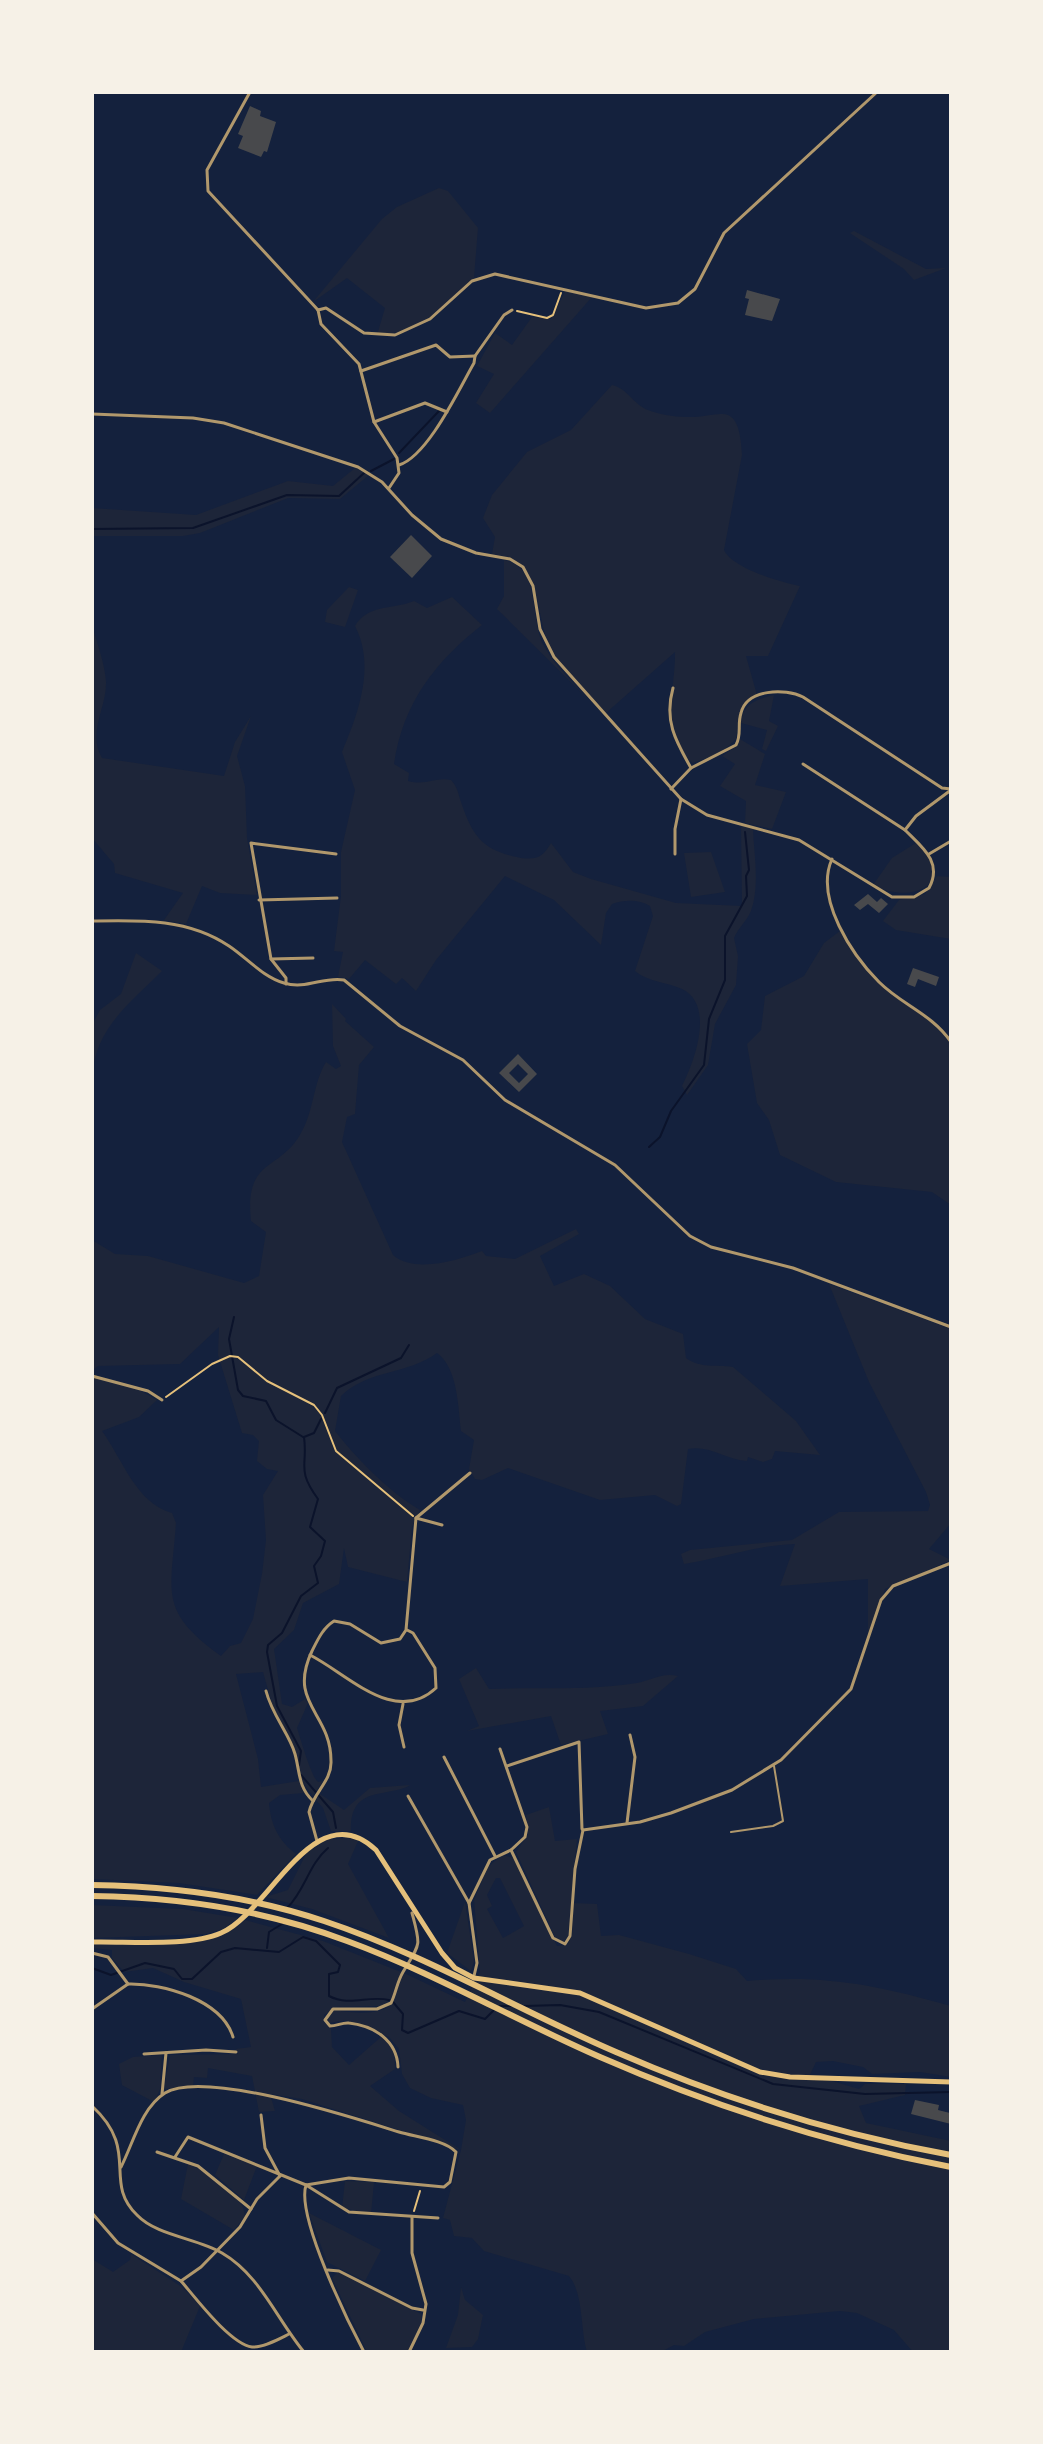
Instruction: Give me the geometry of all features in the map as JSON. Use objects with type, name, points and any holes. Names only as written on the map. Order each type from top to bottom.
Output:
[{"type":"highway","points":[[92,1885],[211,1894],[281,1909],[349,1930],[589,2040],[761,2107],[870,2138],[951,2155]]},
{"type":"highway","points":[[92,1896],[209,1905],[264,1916],[345,1940],[555,2037],[730,2108],[820,2136],[951,2167]]},
{"type":"main road","points":[[92,1942],[217,1935],[240,1921],[317,1841],[338,1835],[360,1839],[376,1850],[442,1953],[455,1968],[474,1978],[580,1993],[771,2075],[951,2082]]},
{"type":"street","points":[[250,92],[207,170],[208,191],[318,310],[321,324],[351,352],[361,371],[374,422],[399,465],[396,479],[389,488]]},
{"type":"street","points":[[318,310],[326,308],[353,328],[384,336],[407,331],[430,319],[467,285],[487,275],[514,276],[658,309],[688,298],[702,278],[724,233],[877,92]]},
{"type":"street","points":[[399,465],[409,460],[447,412],[475,356],[504,315],[512,310]]},
{"type":"street","points":[[361,371],[436,345],[447,356],[475,356]]},
{"type":"street","points":[[374,422],[425,403],[447,412]]},
{"type":"street","points":[[92,414],[193,418],[238,427],[358,467],[389,488],[412,515],[441,539],[476,553],[510,559],[523,567],[531,579],[537,620],[547,648],[681,799],[707,815],[799,840],[880,892],[903,898],[929,888],[935,873],[929,854],[905,830],[803,764]]},
{"type":"street","points":[[673,688],[667,708],[670,728],[691,768]]},
{"type":"street","points":[[671,789],[691,768],[736,745],[741,713],[747,703],[760,695],[784,691],[800,695],[942,788],[951,789]]},
{"type":"street","points":[[905,830],[916,816],[951,789]]},
{"type":"street","points":[[675,854],[675,830],[681,799]]},
{"type":"street","points":[[929,854],[951,841]]},
{"type":"street","points":[[286,984],[286,978],[271,959],[251,843],[336,854]]},
{"type":"street","points":[[832,859],[829,879],[831,902],[842,931],[879,982],[930,1018],[951,1042]]},
{"type":"street","points":[[259,900],[337,898]]},
{"type":"street","points":[[92,921],[159,921],[197,930],[286,984],[305,986],[335,979],[349,982],[392,1021],[463,1060],[505,1100],[615,1165],[679,1227],[701,1242],[793,1268],[951,1327]]},
{"type":"street","points":[[271,959],[313,958]]},
{"type":"street","points":[[92,1376],[148,1391],[162,1400]]},
{"type":"street","points":[[317,1841],[310,1824],[314,1799],[329,1776],[331,1762],[326,1734],[302,1688],[310,1655],[324,1629],[334,1621],[350,1624],[381,1643],[397,1641],[406,1630],[416,1518],[470,1473]]},
{"type":"street","points":[[416,1518],[442,1525]]},
{"type":"street","points":[[583,1830],[652,1819],[721,1795],[774,1765],[837,1707],[851,1689],[887,1590],[951,1563]]},
{"type":"street","points":[[310,1655],[377,1696],[403,1704],[424,1699],[436,1688],[435,1668],[413,1633],[406,1630]]},
{"type":"street","points":[[266,1691],[275,1720],[295,1754],[299,1779],[314,1799]]},
{"type":"street","points":[[403,1704],[399,1725],[404,1747]]},
{"type":"street","points":[[627,1823],[635,1763],[630,1735]]},
{"type":"street","points":[[507,1766],[579,1742],[580,1823],[583,1830],[575,1869],[570,1936],[565,1944],[553,1938],[511,1850]]},
{"type":"street","points":[[469,1903],[485,1865],[495,1856],[511,1850],[525,1837],[527,1827],[500,1749]]},
{"type":"street","points":[[444,1757],[495,1856]]},
{"type":"street","points":[[408,1796],[469,1903],[477,1963],[474,1978]]},
{"type":"street","points":[[398,2067],[396,2048],[391,2042],[351,2024],[330,2026],[325,2020],[333,2009],[377,2009],[391,2003],[402,1974],[420,1944],[412,1913]]},
{"type":"street","points":[[92,1953],[108,1957],[128,1984]]},
{"type":"street","points":[[92,2009],[128,1984],[159,1985],[190,1997],[225,2018],[233,2037]]},
{"type":"street","points":[[144,2054],[236,2052]]},
{"type":"street","points":[[121,2167],[135,2134],[162,2094],[166,2053]]},
{"type":"street","points":[[162,2094],[186,2087],[212,2088],[312,2105],[454,2148],[457,2157],[454,2170],[444,2187],[349,2178],[306,2185]]},
{"type":"street","points":[[92,2106],[115,2131],[122,2194],[140,2218],[217,2250],[256,2281],[304,2352]]},
{"type":"street","points":[[261,2115],[265,2148],[280,2176]]},
{"type":"street","points":[[175,2157],[188,2137],[306,2185],[349,2212],[438,2218]]},
{"type":"street","points":[[157,2152],[214,2176],[251,2209]]},
{"type":"street","points":[[181,2281],[240,2227],[251,2209],[280,2176]]},
{"type":"street","points":[[306,2185],[308,2215],[327,2271],[364,2352]]},
{"type":"street","points":[[92,2213],[118,2243],[181,2281],[219,2324],[248,2346],[259,2346],[289,2334]]},
{"type":"street","points":[[409,2352],[423,2323],[426,2302],[412,2253],[412,2217]]},
{"type":"street","points":[[327,2271],[339,2271],[412,2308],[423,2310]]},
{"type":"lane","points":[[731,1832],[762,1828],[783,1821],[774,1765]]},
{"type":"path","points":[[512,310],[547,318],[553,315],[564,288]]},
{"type":"path","points":[[162,1400],[212,1364],[235,1356],[267,1381],[314,1405],[325,1423],[332,1445],[342,1457],[383,1486],[395,1502],[416,1518]]},
{"type":"path","points":[[412,2217],[420,2185]]},
{"type":"shaded area","points":[[439,188],[448,191],[478,228],[474,278],[427,320],[400,332],[377,335],[385,308],[347,278],[313,302],[382,219],[397,207]]},
{"type":"shaded area","points":[[854,231],[926,269],[946,268],[914,280],[904,269],[850,233]]},
{"type":"shaded area","points":[[566,290],[592,297],[490,413],[476,403],[494,374],[477,366],[495,333],[512,345],[532,317],[551,319]]},
{"type":"shaded area","points":[[612,385],[622,389],[643,408],[656,413],[681,417],[725,414],[732,417],[737,424],[742,455],[724,550],[736,563],[746,568],[800,586],[768,656],[746,656],[757,695],[742,708],[736,739],[721,753],[693,763],[682,754],[672,727],[675,652],[606,713],[557,659],[546,636],[530,577],[522,566],[510,558],[492,554],[495,537],[483,518],[492,495],[527,452],[571,430]]},
{"type":"shaded area","points":[[355,468],[369,475],[340,499],[288,498],[200,533],[183,536],[92,536],[92,508],[196,515],[288,481],[333,486]]},
{"type":"shaded area","points":[[504,560],[524,573],[533,596],[544,646],[589,700],[497,609],[504,596]]},
{"type":"shaded area","points":[[349,587],[358,590],[345,627],[325,622],[327,610]]},
{"type":"shaded area","points":[[452,597],[482,625],[436,669],[413,703],[398,742],[394,764],[409,773],[408,781],[451,780],[470,825],[489,847],[508,855],[531,858],[542,854],[551,843],[573,872],[591,879],[676,903],[742,906],[741,826],[753,829],[756,870],[754,901],[734,938],[738,956],[736,985],[715,1024],[708,1065],[687,1095],[682,1086],[699,1034],[698,1007],[682,989],[635,971],[653,916],[650,906],[641,902],[612,904],[606,913],[601,945],[554,900],[505,876],[436,960],[416,991],[402,978],[396,984],[365,960],[349,979],[338,977],[343,952],[334,951],[341,896],[341,852],[355,790],[342,752],[359,706],[364,673],[361,641],[355,626],[374,611],[414,601],[427,608]]},
{"type":"shaded area","points":[[92,625],[106,682],[96,739],[102,758],[224,776],[235,742],[251,716],[237,756],[245,786],[247,838],[257,895],[220,893],[202,886],[186,924],[164,920],[183,893],[115,873],[114,864],[92,838]]},
{"type":"shaded area","points":[[774,695],[769,721],[778,726],[766,751],[762,749],[767,730],[741,723],[747,707]]},
{"type":"shaded area","points":[[740,739],[765,754],[755,785],[786,792],[772,829],[745,823],[746,801],[720,786],[735,764],[722,756],[737,746]]},
{"type":"shaded area","points":[[916,843],[933,869],[932,879],[926,886],[903,893],[873,885],[892,858]]},
{"type":"shaded area","points":[[711,852],[725,892],[691,897],[684,853]]},
{"type":"shaded area","points":[[937,876],[951,877],[951,939],[896,930],[883,921],[899,900],[925,894]]},
{"type":"shaded area","points":[[840,931],[878,983],[937,1026],[951,1045],[951,1205],[932,1192],[836,1182],[780,1155],[769,1120],[757,1103],[747,1044],[761,1030],[765,996],[804,976],[824,943]]},
{"type":"shaded area","points":[[136,953],[162,971],[126,1006],[107,1031],[95,1060],[92,1078],[92,1025],[100,1010],[121,994]]},
{"type":"shaded area","points":[[332,1004],[345,1021],[374,1047],[359,1065],[355,1114],[347,1117],[342,1142],[393,1255],[413,1264],[437,1264],[482,1251],[486,1256],[515,1259],[576,1229],[579,1234],[540,1256],[554,1286],[584,1274],[610,1286],[645,1319],[683,1334],[686,1358],[703,1365],[733,1367],[796,1421],[820,1455],[775,1451],[772,1459],[763,1462],[748,1457],[747,1461],[739,1460],[704,1449],[688,1449],[681,1504],[677,1506],[655,1495],[600,1500],[508,1468],[482,1480],[475,1479],[469,1469],[474,1440],[461,1431],[453,1378],[437,1353],[352,1387],[341,1396],[335,1431],[374,1474],[420,1510],[412,1527],[407,1582],[348,1567],[344,1548],[339,1584],[303,1603],[294,1630],[274,1649],[282,1704],[292,1707],[305,1699],[308,1703],[297,1728],[312,1773],[318,1782],[323,1781],[313,1796],[300,1779],[295,1751],[275,1715],[263,1672],[236,1674],[258,1759],[261,1787],[299,1781],[304,1793],[280,1795],[269,1803],[276,1832],[296,1854],[257,1895],[179,1883],[92,1879],[92,1377],[141,1391],[157,1400],[139,1417],[102,1431],[140,1490],[160,1508],[172,1513],[176,1523],[171,1584],[173,1599],[187,1626],[221,1656],[230,1646],[241,1643],[253,1619],[266,1540],[263,1495],[278,1471],[267,1469],[257,1461],[259,1441],[253,1435],[242,1433],[218,1355],[219,1327],[180,1364],[98,1366],[92,1371],[92,1240],[115,1254],[148,1256],[244,1283],[259,1276],[266,1232],[251,1221],[253,1186],[258,1175],[293,1145],[301,1133],[326,1062],[336,1069],[341,1066],[333,1046]]},
{"type":"shaded area","points":[[829,1284],[951,1329],[951,1523],[929,1549],[951,1560],[885,1589],[868,1637],[868,1579],[780,1586],[795,1544],[753,1549],[684,1564],[681,1554],[690,1550],[792,1540],[839,1512],[928,1511],[930,1505],[926,1492],[869,1382]]},
{"type":"shaded area","points":[[476,1668],[489,1689],[600,1687],[678,1676],[643,1706],[600,1711],[608,1734],[561,1745],[551,1716],[467,1731],[479,1726],[459,1679]]},
{"type":"shaded area","points":[[410,1785],[364,1799],[352,1816],[351,1831],[331,1831],[323,1808],[316,1800],[320,1794],[344,1810],[370,1788]]},
{"type":"shaded area","points":[[549,1807],[555,1841],[577,1839],[568,1935],[563,1943],[555,1937],[516,1852],[528,1835],[526,1815]]},
{"type":"shaded area","points":[[329,1839],[358,1841],[348,1864],[389,1938],[312,1909],[265,1897],[288,1890],[307,1852]]},
{"type":"shaded area","points":[[502,1855],[514,1858],[557,1946],[567,1945],[572,1936],[573,1903],[597,1904],[601,1936],[619,1935],[689,1954],[736,1969],[747,1981],[826,1980],[899,1992],[951,2006],[951,2077],[920,2072],[872,2074],[863,2067],[833,2061],[816,2062],[808,2079],[832,2081],[859,2089],[865,2084],[906,2084],[905,2095],[859,2106],[866,2123],[951,2141],[951,2352],[913,2352],[894,2330],[857,2313],[840,2311],[754,2319],[705,2332],[684,2346],[674,2345],[661,2352],[587,2352],[577,2292],[569,2276],[484,2251],[472,2238],[454,2236],[450,2220],[443,2218],[461,2150],[466,2120],[463,2105],[431,2098],[410,2088],[402,2074],[399,2049],[389,2037],[347,2020],[329,2023],[327,2017],[333,2010],[363,2013],[386,2008],[393,2001],[404,1973],[465,2002],[480,1972],[474,1900],[488,1867]],"holes":[[[496,1878],[500,1878],[524,1926],[503,1938],[487,1909],[492,1906],[487,1895]]]},
{"type":"shaded area","points":[[465,1902],[474,1961],[471,1971],[447,1953]]},
{"type":"shaded area","points":[[92,1905],[183,1909],[238,1918],[223,1929],[206,1934],[92,1938]]},
{"type":"shaded area","points":[[245,1920],[323,1941],[401,1972],[393,1996],[383,2006],[335,2007],[324,2015],[324,2022],[331,2029],[332,2047],[349,2065],[381,2037],[389,2043],[395,2069],[370,2086],[399,2111],[461,2150],[302,2099],[270,2094],[275,2111],[259,2112],[252,2076],[208,2068],[207,2078],[194,2077],[193,2086],[164,2089],[170,2055],[238,2054],[236,2049],[251,2047],[241,1999],[184,1982],[153,1968],[124,1972],[112,1958],[112,1950],[92,1948],[92,1945],[194,1942],[213,1938]]},
{"type":"shaded area","points":[[162,2055],[160,2089],[154,2102],[122,2085],[119,2064],[133,2057]]},
{"type":"shaded area","points":[[224,2154],[257,2166],[244,2200],[215,2175]]},
{"type":"shaded area","points":[[188,2164],[214,2178],[238,2200],[245,2216],[234,2230],[181,2199]]},
{"type":"shaded area","points":[[345,2181],[374,2182],[371,2214],[342,2208]]},
{"type":"shaded area","points":[[309,2213],[381,2250],[365,2281],[327,2262]]},
{"type":"shaded area","points":[[131,2254],[182,2287],[200,2306],[181,2352],[92,2352],[92,2259],[113,2272],[130,2260]]},
{"type":"shaded area","points":[[338,2272],[421,2314],[421,2323],[407,2352],[367,2352],[332,2278]]},
{"type":"shaded area","points":[[461,2287],[465,2300],[483,2315],[478,2339],[472,2347],[446,2348],[458,2315]]},
{"type":"building","points":[[250,106],[261,111],[260,116],[276,122],[267,152],[264,151],[261,157],[238,148],[243,136],[238,134]]},
{"type":"building","points":[[747,290],[780,299],[772,321],[745,315],[749,299],[745,298]]},
{"type":"building","points":[[411,535],[432,556],[412,578],[390,557]]},
{"type":"building","points":[[868,894],[877,902],[881,898],[888,904],[879,913],[868,904],[860,910],[854,905]]},
{"type":"building","points":[[913,968],[939,977],[936,986],[918,979],[915,987],[907,984]]},
{"type":"building","points":[[518,1054],[537,1074],[519,1092],[499,1073]],"holes":[[[518,1064],[528,1074],[519,1083],[509,1073]]]},
{"type":"building","points":[[915,2100],[939,2105],[938,2110],[950,2113],[951,2124],[911,2114]]},
{"type":"waterway","points":[[399,453],[439,411]]},
{"type":"waterway","points":[[371,471],[394,459]]},
{"type":"waterway","points":[[92,529],[193,528],[287,495],[339,496],[364,473]]},
{"type":"waterway","points":[[649,1147],[660,1137],[671,1111],[704,1065],[709,1019],[725,980],[725,936],[747,896],[746,876],[749,870],[745,832]]},
{"type":"waterway","points":[[234,1317],[229,1339],[238,1390],[243,1396],[266,1401],[276,1420],[303,1437]]},
{"type":"waterway","points":[[325,1413],[337,1388],[401,1358],[409,1345]]},
{"type":"waterway","points":[[299,1765],[301,1751],[277,1706],[267,1652],[268,1645],[282,1633],[301,1596],[318,1583],[314,1566],[325,1541],[310,1527],[318,1499],[305,1474],[304,1437],[314,1433],[321,1419]]},
{"type":"waterway","points":[[301,1775],[333,1812],[336,1828]]},
{"type":"waterway","points":[[288,1907],[328,1848]]},
{"type":"waterway","points":[[267,1948],[269,1932],[282,1924]]},
{"type":"waterway","points":[[92,1968],[111,1975],[145,1963],[174,1969],[182,1979],[192,1979],[221,1952],[235,1948],[279,1952],[303,1937],[316,1941],[340,1965],[338,1972],[329,1974],[329,1996],[344,2001],[389,2000]]},
{"type":"waterway","points":[[393,2002],[403,2014],[402,2030],[408,2033],[459,2011],[485,2019],[495,2009]]},
{"type":"waterway","points":[[524,2006],[560,2005],[599,2012],[773,2084],[865,2094],[951,2092]]},
{"type":"waterway","points":[[500,2006],[514,2006]]}]
